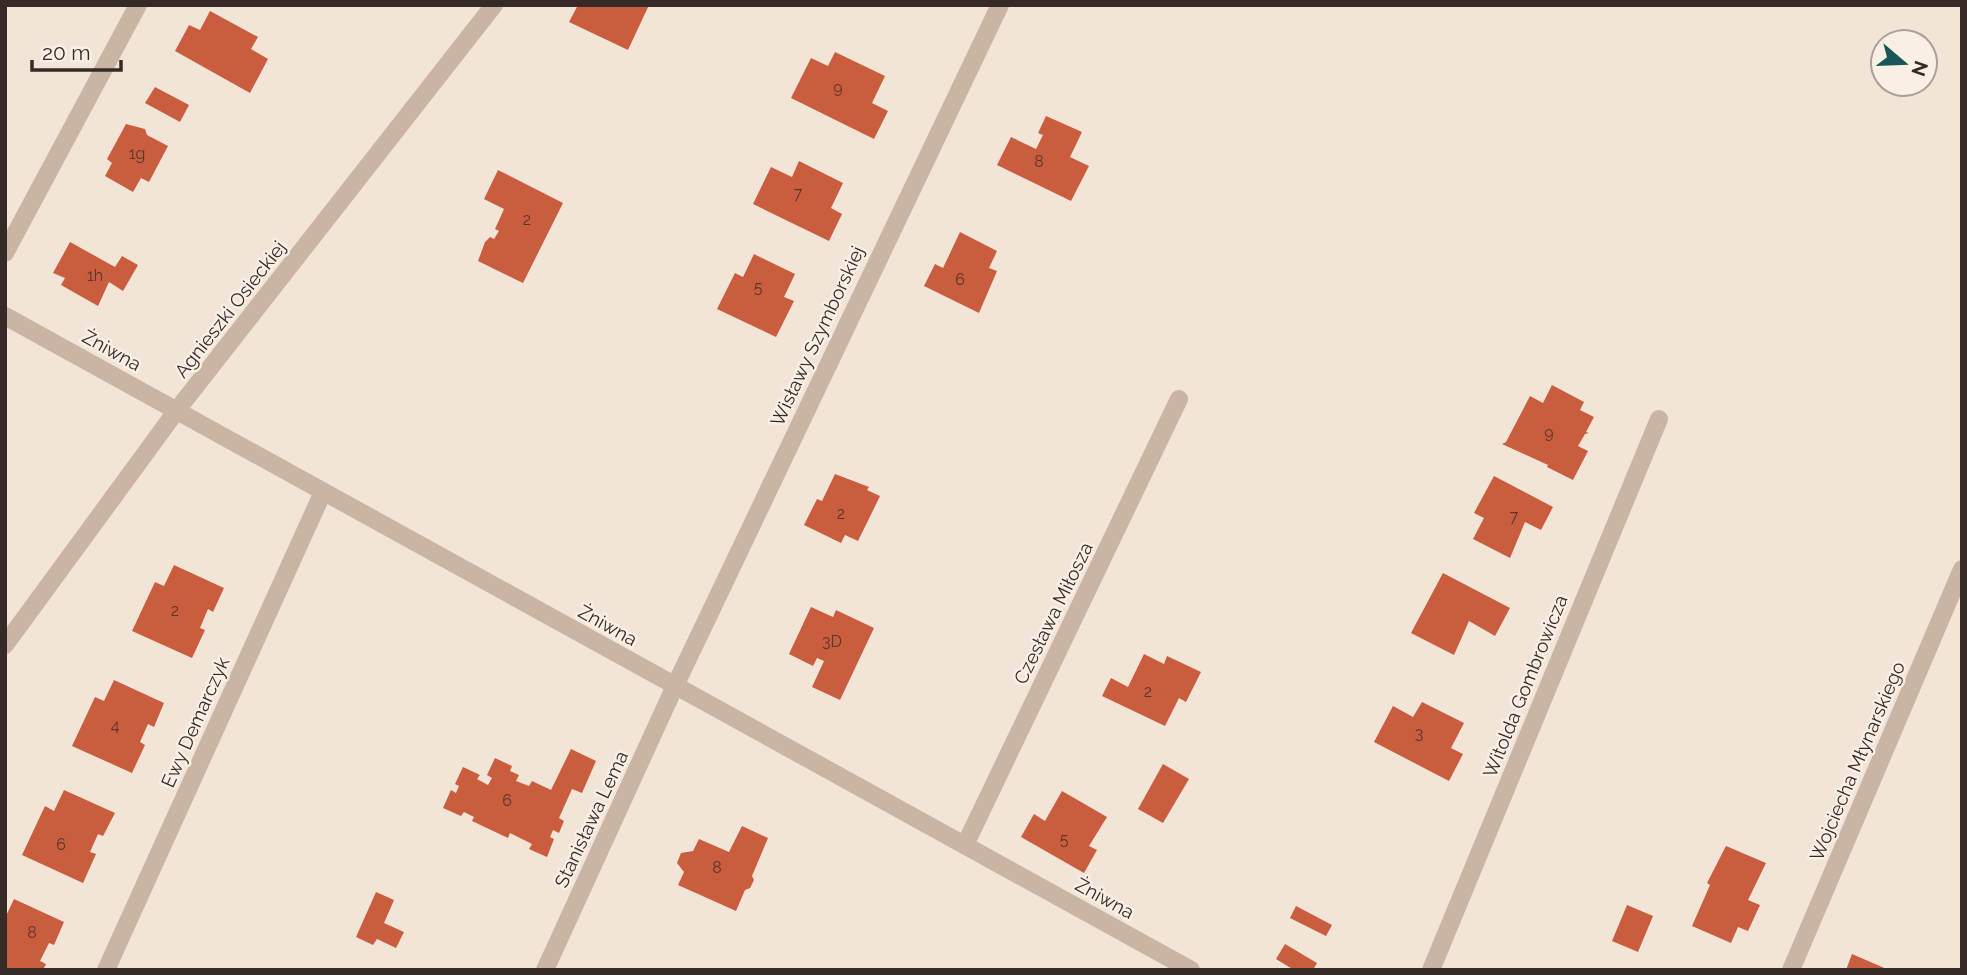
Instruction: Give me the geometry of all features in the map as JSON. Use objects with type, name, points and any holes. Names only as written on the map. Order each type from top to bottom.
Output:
[{"type":"street","points":[[5,253],[138,5]]},
{"type":"street","name":"Agnieszki Osieckiej","points":[[5,645],[177,410],[494,5]]},
{"type":"street","name":"Wisławy Szymborskiej","points":[[675,686],[1000,5]]},
{"type":"street","name":"Żniwna","points":[[5,316],[1191,970]]},
{"type":"street","name":"Czesława Miłosza","points":[[965,845],[1179,398]]},
{"type":"street","name":"Witolda Gombrowicza","points":[[1430,970],[1659,419]]},
{"type":"street","name":"Ewy Demarczyk","points":[[106,970],[323,492]]},
{"type":"street","name":"Wojciecha Młynarskiego","points":[[1791,970],[1962,569]]},
{"type":"street","name":"Stanisława Lema","points":[[545,970],[675,686]]},
{"type":"building","points":[[578,5],[649,5],[628,50],[569,22]]},
{"type":"building","points":[[210,11],[258,37],[251,49],[268,59],[250,93],[175,51],[189,25],[200,30]]},
{"type":"building","points":[[835,52],[885,76],[872,103],[888,111],[874,139],[791,98],[811,58],[828,66]]},
{"type":"building","points":[[155,87],[189,105],[180,122],[145,103]]},
{"type":"building","points":[[1046,116],[1082,132],[1070,157],[1089,166],[1071,201],[997,165],[1011,137],[1036,149],[1043,135],[1038,133]]},
{"type":"building","points":[[126,124],[145,129],[147,135],[168,146],[149,182],[141,178],[133,192],[105,176],[112,163],[107,159]]},
{"type":"building","points":[[799,161],[843,183],[831,208],[842,214],[829,241],[753,204],[771,167],[792,177]]},
{"type":"building","points":[[498,170],[563,203],[523,283],[478,261],[485,242],[490,237],[494,239],[499,231],[495,229],[504,209],[484,199]]},
{"type":"building","points":[[960,232],[997,251],[989,268],[997,271],[979,313],[924,286],[935,264],[943,268]]},
{"type":"building","points":[[70,242],[115,267],[122,256],[138,265],[123,291],[109,282],[98,306],[61,285],[65,278],[53,273]]},
{"type":"building","points":[[754,254],[795,274],[784,297],[794,301],[776,337],[717,309],[735,273],[743,277]]},
{"type":"building","points":[[1552,385],[1584,402],[1580,410],[1594,417],[1586,432],[1589,433],[1585,434],[1578,446],[1588,451],[1573,480],[1502,444],[1506,442],[1530,396],[1543,403]]},
{"type":"building","points":[[835,474],[869,487],[867,490],[880,496],[858,541],[845,535],[841,543],[804,525],[817,499],[822,501]]},
{"type":"building","points":[[1494,476],[1553,507],[1541,530],[1525,522],[1510,558],[1473,539],[1484,518],[1474,513]]},
{"type":"building","points":[[174,565],[224,588],[213,612],[208,609],[200,628],[205,630],[192,658],[132,631],[155,582],[164,586]]},
{"type":"building","points":[[1443,573],[1510,608],[1495,636],[1469,621],[1454,655],[1411,633]]},
{"type":"building","points":[[811,607],[833,617],[836,610],[874,628],[840,700],[812,687],[824,661],[817,658],[813,666],[789,654]]},
{"type":"building","points":[[1144,654],[1164,664],[1167,656],[1201,672],[1186,702],[1179,698],[1165,726],[1102,696],[1111,678],[1128,687]]},
{"type":"building","points":[[114,680],[164,703],[154,727],[148,724],[140,742],[145,745],[132,773],[72,746],[95,697],[104,701]]},
{"type":"building","points":[[1422,702],[1464,723],[1451,748],[1463,754],[1449,781],[1374,742],[1393,706],[1413,717]]},
{"type":"building","points":[[571,749],[596,761],[582,793],[572,789],[559,818],[564,821],[559,833],[553,830],[550,837],[554,839],[547,857],[529,849],[532,844],[510,833],[508,838],[472,821],[474,817],[464,812],[461,816],[443,808],[451,790],[456,793],[459,786],[455,784],[463,767],[480,775],[477,779],[488,785],[492,778],[487,775],[495,758],[512,766],[510,771],[519,775],[516,781],[529,786],[532,781],[551,790]]},
{"type":"building","points":[[1163,764],[1189,779],[1163,823],[1138,809]]},
{"type":"building","points":[[64,790],[115,813],[103,836],[98,834],[90,852],[96,854],[83,883],[22,855],[45,806],[54,811]]},
{"type":"building","points":[[1062,791],[1107,817],[1089,846],[1097,850],[1084,873],[1021,837],[1034,814],[1045,821]]},
{"type":"building","points":[[742,826],[768,838],[752,876],[754,880],[750,888],[745,890],[736,911],[678,885],[684,872],[677,863],[681,853],[693,851],[699,839],[729,852]]},
{"type":"building","points":[[1726,846],[1766,863],[1748,900],[1760,905],[1748,931],[1738,927],[1731,943],[1692,926],[1710,885],[1707,883]]},
{"type":"building","points":[[376,892],[394,900],[384,923],[404,932],[396,948],[377,939],[373,945],[356,937]]},
{"type":"building","points":[[14,899],[64,922],[54,945],[49,943],[40,961],[46,964],[43,970],[5,970],[5,918]]},
{"type":"building","points":[[1627,905],[1653,916],[1638,952],[1612,941]]},
{"type":"building","points":[[1296,906],[1332,925],[1326,936],[1290,918]]},
{"type":"building","points":[[1285,944],[1317,963],[1313,970],[1294,970],[1276,959]]},
{"type":"building","points":[[1852,954],[1889,970],[1846,970]]}]
